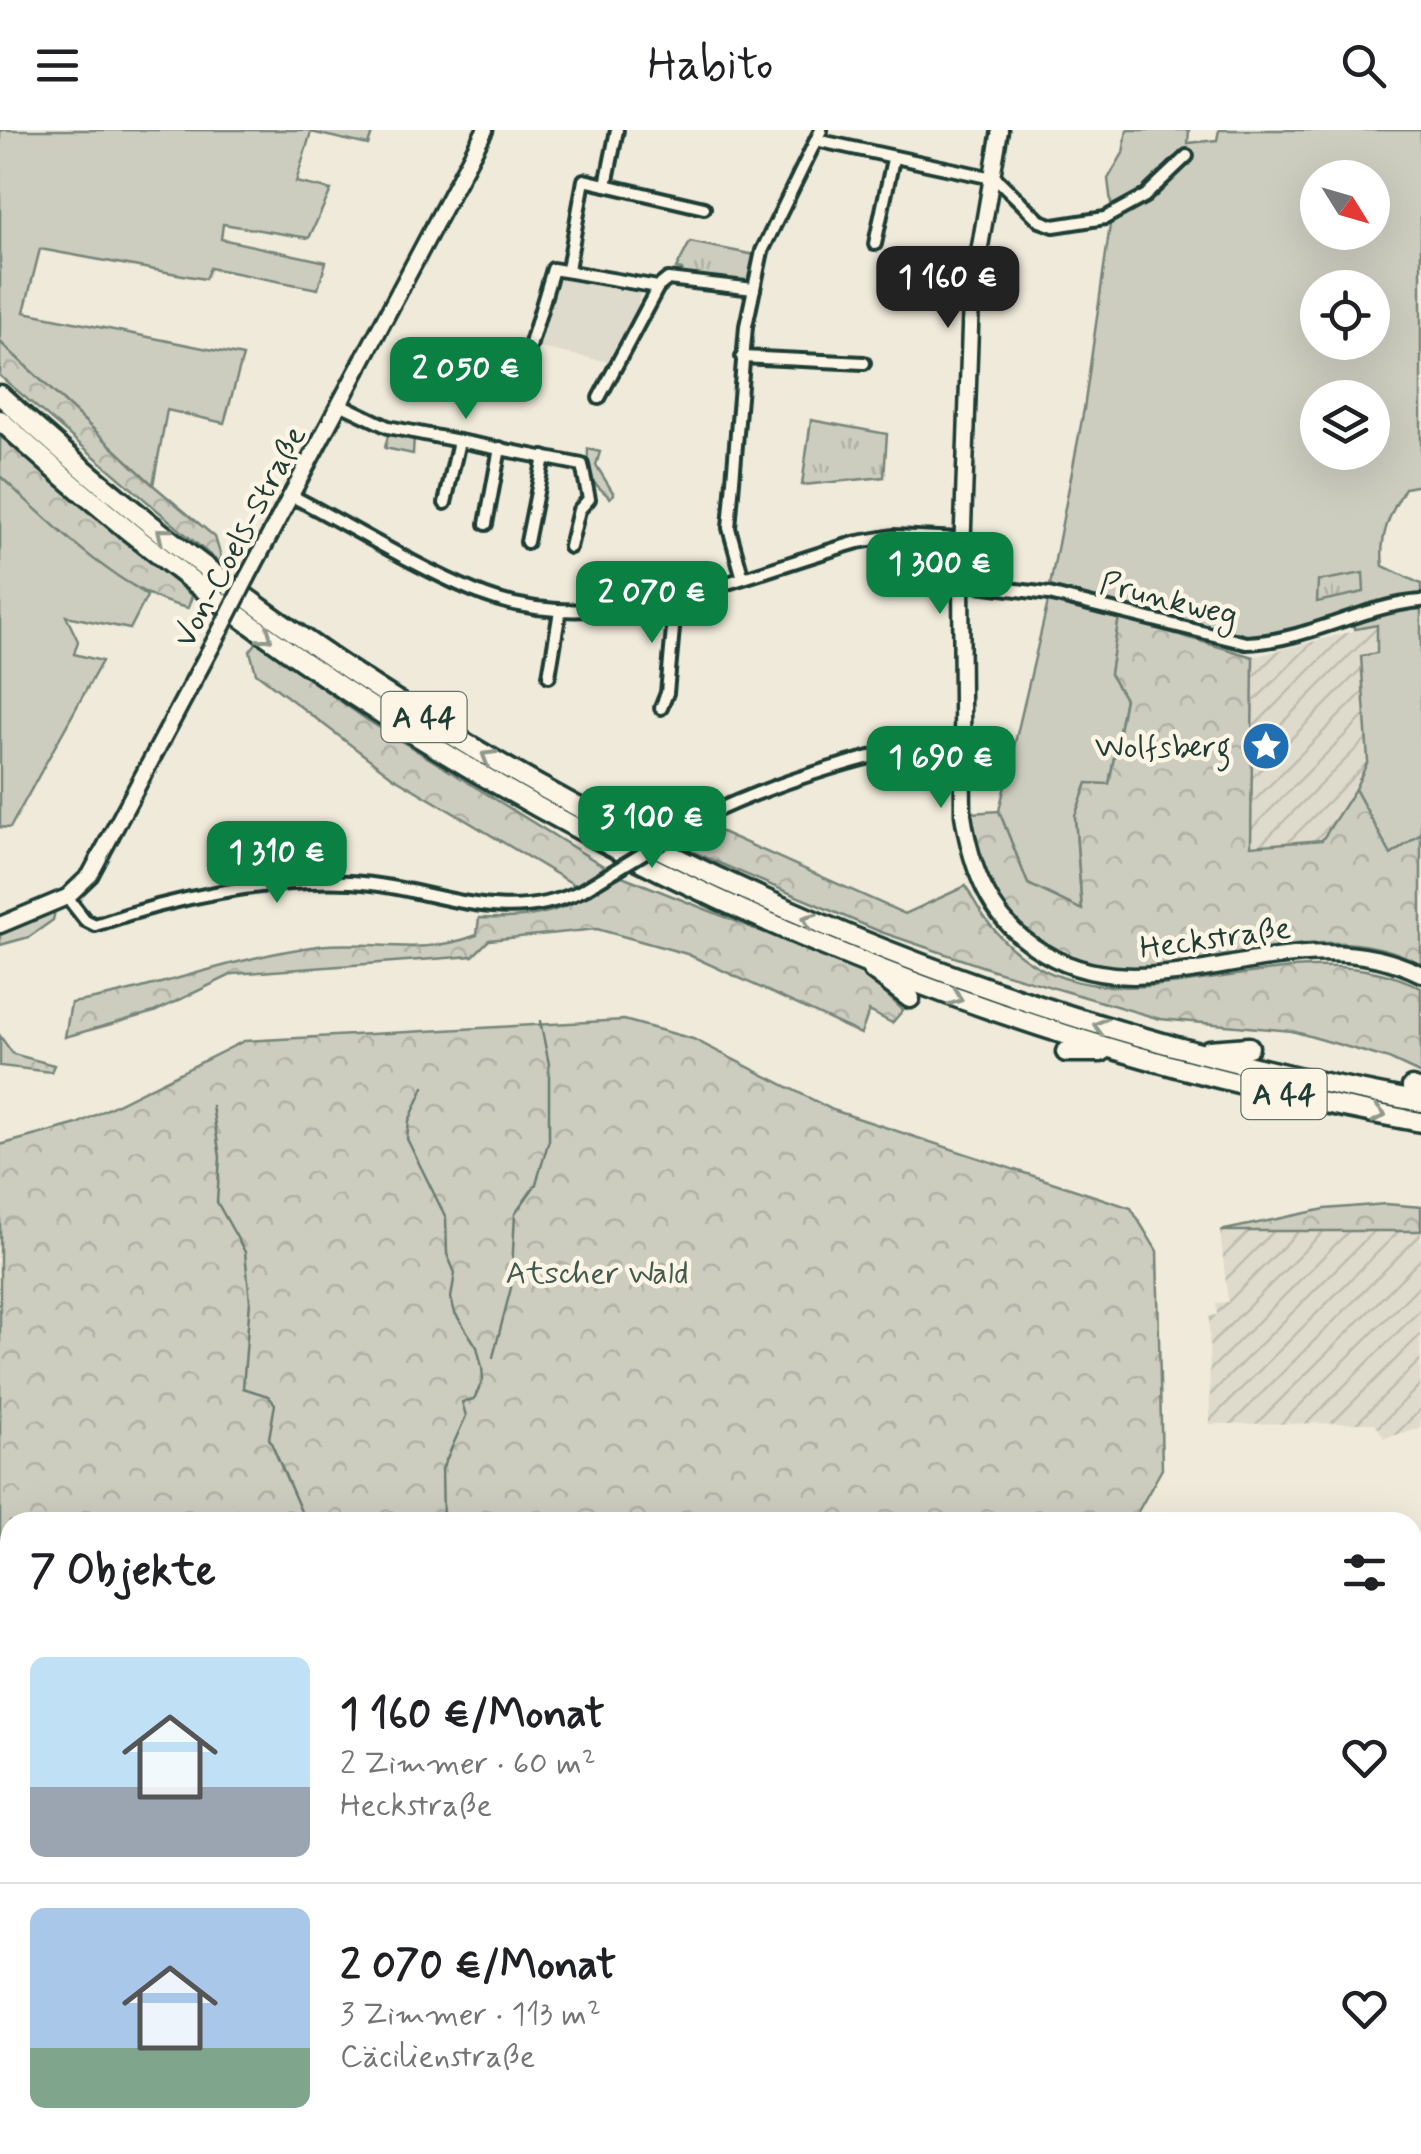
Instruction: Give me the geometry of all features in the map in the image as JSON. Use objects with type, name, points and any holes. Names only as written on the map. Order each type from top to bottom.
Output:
[{"type":"highway","name":"A 44","points":[[0,395],[78,466],[214,575],[357,677],[544,790],[686,865],[857,940],[1073,1018],[1194,1052],[1418,1093]]},
{"type":"highway","name":"A 44","points":[[0,420],[201,590],[347,694],[531,806],[678,884],[865,963],[974,1004],[1122,1052],[1328,1106],[1421,1122]]},
{"type":"highway","points":[[865,963],[910,998]]},
{"type":"highway","points":[[1194,1052],[1248,1048]]},
{"type":"highway","points":[[1066,1052],[1122,1052]]},
{"type":"main road","name":"Von-Coels-Straße","points":[[0,925],[67,897],[98,862],[485,130]]},
{"type":"main road","name":"Heckstraße","points":[[1000,130],[972,299],[961,539],[964,815],[976,873],[1003,918],[1048,957],[1077,970],[1144,977],[1273,954],[1344,952],[1378,958],[1421,974]]},
{"type":"street","points":[[606,185],[617,130]]},
{"type":"street","points":[[742,575],[729,528],[742,356],[762,251],[818,135],[893,159],[991,177],[1040,221],[1072,227],[1104,218],[1145,196],[1187,156]]},
{"type":"street","points":[[875,244],[893,159]]},
{"type":"street","points":[[568,269],[584,180],[704,208]]},
{"type":"street","points":[[523,392],[522,376],[550,274],[558,267],[658,287]]},
{"type":"street","points":[[599,398],[658,287],[668,279],[754,289]]},
{"type":"street","points":[[742,356],[852,366],[864,362]]},
{"type":"street","points":[[489,369],[522,376]]},
{"type":"street","points":[[340,404],[388,427],[582,465],[589,499],[578,510],[570,547]]},
{"type":"street","points":[[445,503],[458,441]]},
{"type":"street","points":[[486,524],[500,448]]},
{"type":"street","points":[[526,542],[544,457]]},
{"type":"street","points":[[292,496],[474,592],[560,611],[600,611],[676,596],[893,536],[961,539]]},
{"type":"street","name":"Prunkweg","points":[[960,582],[1049,594],[1246,643],[1273,642],[1394,604],[1421,600]]},
{"type":"street","points":[[661,708],[667,693],[676,596]]},
{"type":"street","points":[[549,676],[560,611]]},
{"type":"street","points":[[67,897],[85,920],[95,926],[142,909],[304,881],[406,889],[510,910],[555,904],[701,818],[840,767],[930,744],[962,741]]},
{"type":"shaded area","points":[[556,273],[641,287],[638,304],[644,308],[615,363],[539,348]]},
{"type":"shaded area","points":[[1377,625],[1377,653],[1361,657],[1368,761],[1355,789],[1322,840],[1251,846],[1253,657]]},
{"type":"shaded area","points":[[1220,1231],[1421,1231],[1420,1428],[1384,1438],[1375,1423],[1210,1424],[1209,1316],[1217,1315],[1216,1303],[1228,1302]]},
{"type":"green space","points":[[0,130],[373,130],[368,145],[311,132],[296,182],[331,190],[309,238],[223,224],[221,239],[326,262],[318,289],[210,268],[205,279],[40,249],[24,312],[243,356],[224,423],[167,410],[153,485],[0,342]]},
{"type":"green space","points":[[1127,130],[1189,130],[1188,143],[1217,140],[1219,130],[1421,130],[1421,485],[1405,488],[1387,525],[1382,555],[1383,566],[1421,584],[1421,834],[1391,855],[1355,789],[1368,761],[1361,656],[1377,653],[1377,625],[1355,629],[1347,612],[1271,639],[1237,637],[1049,591],[1084,409],[1112,211],[1108,179],[1123,153]]},
{"type":"green space","points":[[690,242],[755,255],[747,283],[680,277],[682,270],[676,269]]},
{"type":"green space","points":[[0,342],[153,485],[215,537],[221,557],[218,562],[0,376]]},
{"type":"green space","points":[[811,420],[887,434],[884,477],[802,485]]},
{"type":"green space","points":[[389,431],[414,435],[413,454],[385,448]]},
{"type":"green space","points":[[0,436],[192,596],[188,608],[163,600],[112,573],[41,514],[0,476]]},
{"type":"green space","points":[[588,449],[600,452],[596,465],[614,494],[610,498],[587,476]]},
{"type":"green space","points":[[0,476],[57,527],[147,596],[130,629],[66,616],[78,641],[74,654],[102,661],[10,828],[0,827]]},
{"type":"green space","points":[[1363,573],[1364,592],[1317,602],[1318,581]]},
{"type":"green space","points":[[1048,602],[1119,617],[1110,674],[1125,698],[1109,785],[1087,783],[1075,816],[1082,911],[1028,884],[999,811]]},
{"type":"green space","points":[[1119,617],[1253,657],[1251,846],[1322,840],[1355,789],[1391,855],[1421,834],[1421,964],[1374,947],[1325,943],[1176,965],[1127,968],[1080,961],[1034,939],[1007,914],[982,867],[971,813],[999,811],[1028,884],[1082,910],[1075,816],[1087,783],[1109,784],[1125,699],[1110,674]]},
{"type":"green space","points":[[257,642],[367,720],[605,867],[575,885],[393,777],[256,673],[250,651]]},
{"type":"green space","points":[[706,825],[905,914],[966,886],[1009,945],[1059,976],[1115,986],[1175,984],[1301,968],[1362,970],[1421,988],[1421,1074],[1389,1059],[1292,1031],[1160,1019],[881,932],[677,845]]},
{"type":"green space","points":[[622,876],[861,971],[903,1010],[892,1023],[869,1011],[861,1034],[687,954],[597,929],[489,940],[473,956],[233,974],[154,1012],[65,1037],[71,1003],[286,951],[339,944],[415,947],[455,942],[477,935],[479,918],[522,917],[555,910]]},
{"type":"green space","points":[[55,911],[53,920],[29,937],[0,945],[0,934]]},
{"type":"green space","name":"Atscher Wald","points":[[624,1020],[693,1039],[833,1110],[1131,1208],[1157,1251],[1162,1469],[1138,1512],[0,1512],[0,1145],[77,1124],[244,1041]]},
{"type":"green space","points":[[0,1036],[13,1054],[54,1065],[51,1072],[0,1066]]},
{"type":"green space","points":[[1386,1204],[1421,1207],[1421,1231],[1220,1231],[1325,1209]]},
{"type":"waterway","points":[[493,1357],[511,1288],[515,1214],[536,1184],[549,1140],[549,1064],[540,1021]]},
{"type":"waterway","points":[[424,1087],[409,1121],[407,1139],[446,1218],[447,1254],[455,1273],[451,1298],[455,1313],[477,1347],[483,1380],[474,1399],[462,1402],[466,1416],[442,1469],[443,1512]]},
{"type":"waterway","points":[[212,1106],[220,1157],[217,1202],[245,1252],[250,1301],[243,1388],[268,1396],[275,1404],[269,1438],[301,1512]]},
{"type":"place","name":"Wolfsberg","points":[[1266,746]]}]
